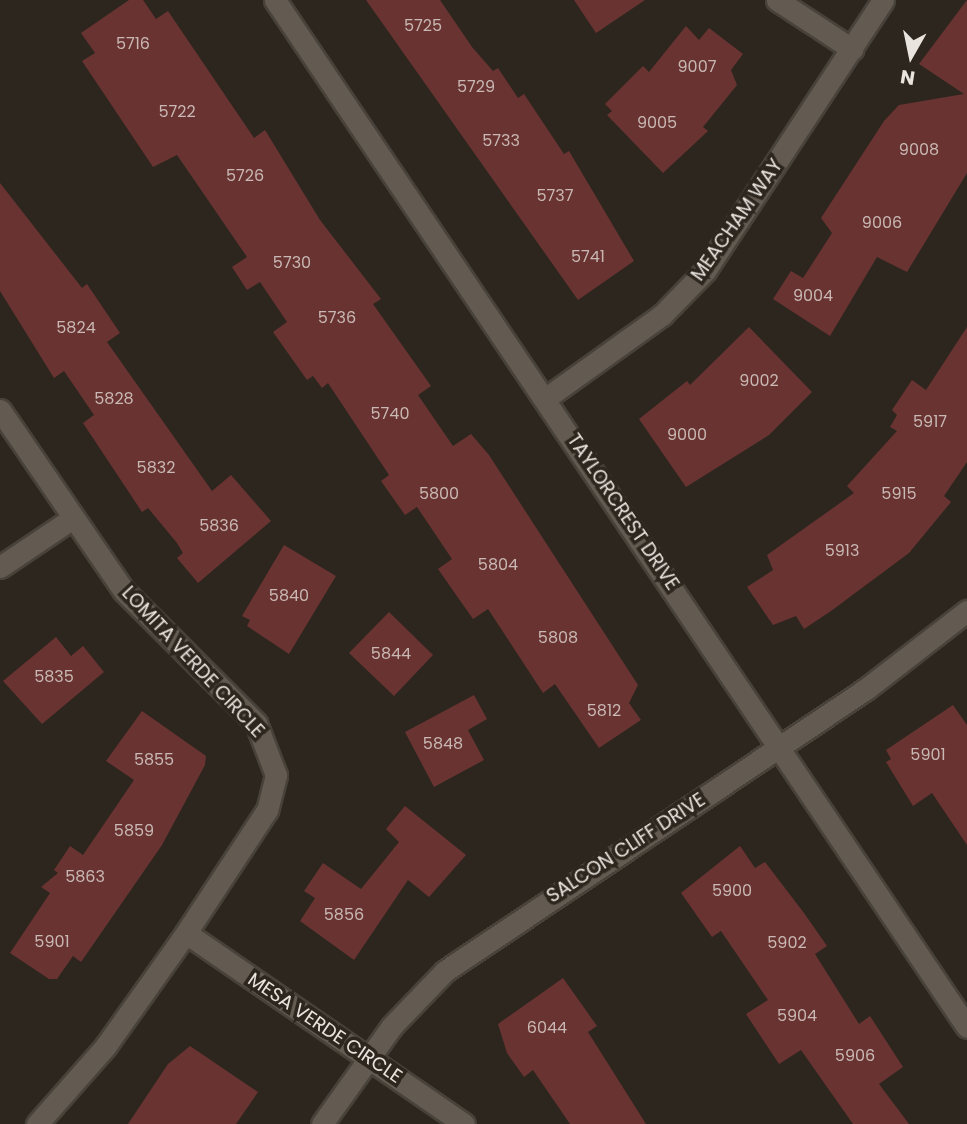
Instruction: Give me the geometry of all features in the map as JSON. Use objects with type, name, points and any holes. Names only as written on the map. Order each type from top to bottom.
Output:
[{"type":"street","name":"TAYLORCREST DRIVE","points":[[275,0],[782,746],[967,1027]]},
{"type":"street","points":[[777,0],[852,48]]},
{"type":"street","name":"MEACHAM WAY","points":[[546,398],[663,315],[705,271],[883,0]]},
{"type":"street","name":"LOMITA VERDE CIRCLE","points":[[0,410],[71,520],[154,626],[256,723],[272,754],[276,775],[267,810],[186,933],[105,1047],[37,1124]]},
{"type":"street","points":[[0,567],[71,520]]},
{"type":"street","name":"SALCON CLIFF DRIVE","points":[[322,1124],[369,1056],[445,971],[782,746],[967,611]]},
{"type":"street","name":"MESA VERDE CIRCLE","points":[[186,933],[369,1056],[464,1124]]},
{"type":"building","points":[[129,0],[143,0],[156,19],[168,11],[254,138],[265,130],[320,220],[381,299],[373,304],[431,386],[418,395],[453,446],[471,434],[489,455],[638,685],[629,703],[641,720],[599,748],[555,684],[543,693],[488,609],[473,619],[438,569],[452,559],[417,507],[405,515],[381,481],[389,475],[328,383],[322,388],[313,376],[307,380],[273,332],[287,322],[260,282],[247,290],[232,267],[247,257],[177,155],[153,167],[82,61],[95,53],[81,33]]},
{"type":"building","points":[[366,0],[440,0],[472,47],[493,71],[498,68],[518,98],[524,94],[564,154],[569,151],[634,261],[578,300]]},
{"type":"building","points":[[574,0],[645,0],[596,33]]},
{"type":"building","points":[[967,0],[967,173],[907,272],[877,257],[830,336],[773,299],[791,271],[803,278],[832,233],[821,218],[884,121],[899,105],[964,94],[919,64]]},
{"type":"building","points":[[686,26],[699,40],[709,28],[743,54],[731,70],[737,85],[703,127],[708,131],[663,173],[607,115],[612,111],[605,104],[643,66],[649,72]]},
{"type":"building","points":[[0,183],[82,288],[87,284],[120,333],[107,342],[212,491],[231,475],[271,521],[198,583],[177,558],[183,553],[177,543],[148,508],[142,512],[83,423],[94,415],[64,371],[54,378],[0,291]]},
{"type":"building","points":[[749,327],[812,392],[769,435],[686,487],[639,419],[687,381],[690,385]]},
{"type":"building","points":[[967,327],[967,462],[944,496],[951,502],[909,553],[831,611],[804,629],[796,616],[773,625],[747,587],[773,570],[767,555],[854,493],[847,486],[897,431],[890,427],[897,415],[892,410],[912,380],[926,390]]},
{"type":"building","points":[[284,545],[336,576],[289,654],[247,626],[250,620],[242,616]]},
{"type":"building","points":[[389,612],[433,655],[394,696],[349,653]]},
{"type":"building","points":[[56,637],[71,656],[83,646],[104,672],[42,724],[3,681]]},
{"type":"building","points":[[474,695],[487,719],[468,730],[484,760],[434,787],[405,732]]},
{"type":"building","points":[[953,705],[967,725],[967,845],[932,793],[913,806],[886,762],[891,759],[886,750]]},
{"type":"building","points":[[142,711],[206,756],[205,765],[162,845],[81,962],[73,956],[57,979],[49,979],[10,953],[50,893],[41,887],[58,873],[54,870],[70,846],[83,855],[134,780],[106,761]]},
{"type":"building","points":[[405,806],[466,855],[429,897],[408,880],[354,960],[300,921],[315,898],[304,891],[323,863],[361,889],[399,842],[386,829]]},
{"type":"building","points":[[740,846],[755,868],[765,862],[804,913],[827,946],[815,954],[859,1024],[870,1016],[903,1067],[879,1084],[909,1124],[853,1124],[801,1050],[779,1064],[746,1014],[768,1000],[721,931],[712,937],[681,893]]},
{"type":"building","points":[[563,978],[597,1026],[588,1032],[646,1124],[570,1124],[533,1070],[524,1077],[507,1053],[498,1024]]},
{"type":"building","points":[[190,1046],[258,1092],[236,1124],[128,1124],[168,1064]]}]
